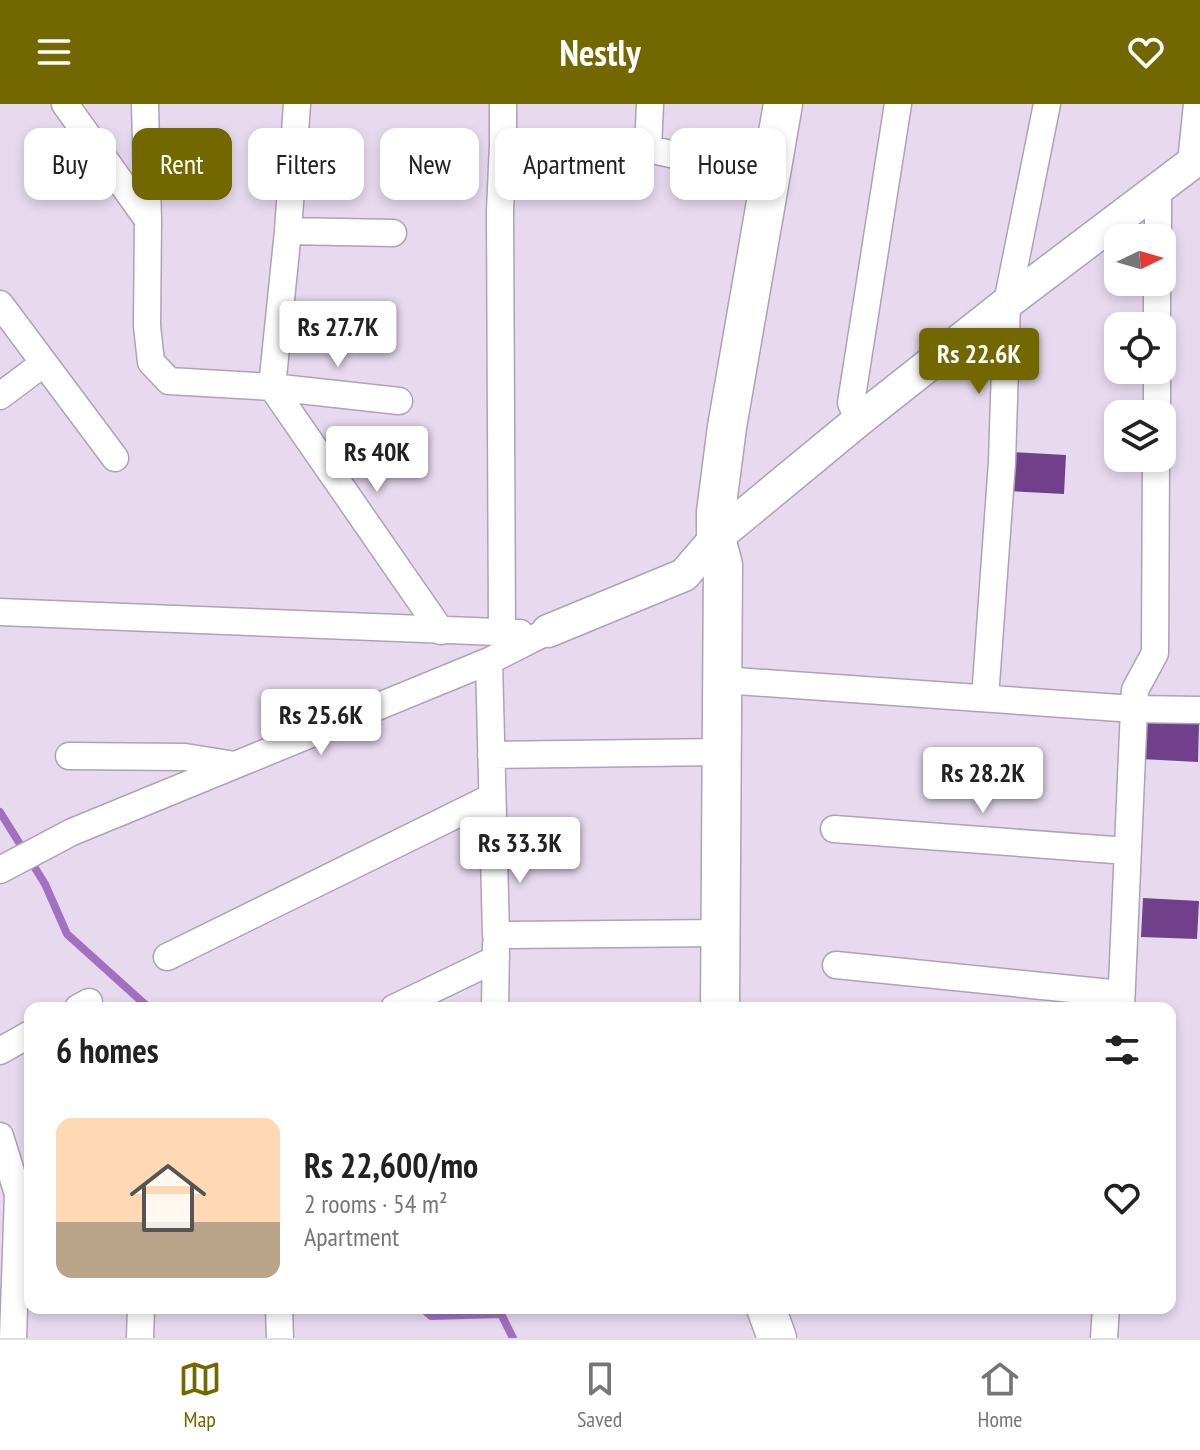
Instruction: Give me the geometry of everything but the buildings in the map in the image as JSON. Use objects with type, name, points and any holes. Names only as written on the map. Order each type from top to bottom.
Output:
[{"type":"main road","points":[[779,128],[783,104]]},
{"type":"main road","points":[[720,1002],[723,565],[716,538],[716,512],[727,427],[767,200]]},
{"type":"main road","points":[[768,1314],[777,1338]]},
{"type":"street","points":[[65,104],[148,220]]},
{"type":"street","points":[[145,104],[147,326],[151,362],[169,381],[272,387],[399,401]]},
{"type":"street","points":[[297,104],[272,387],[441,631]]},
{"type":"street","points":[[503,104],[503,128]]},
{"type":"street","points":[[649,128],[650,104]]},
{"type":"street","points":[[859,420],[851,403],[898,104]]},
{"type":"street","points":[[985,698],[1002,462],[1007,303],[1047,104]]},
{"type":"street","points":[[0,870],[72,832],[489,661],[548,631],[684,575],[716,538],[859,420],[1196,160],[1197,104]]},
{"type":"street","points":[[1158,189],[1158,224]]},
{"type":"street","points":[[500,200],[502,633]]},
{"type":"street","points":[[288,231],[393,233]]},
{"type":"street","points":[[0,304],[115,458]]},
{"type":"street","points":[[0,396],[44,363]]},
{"type":"street","points":[[836,965],[1121,1001],[1135,690],[1155,653],[1156,472]]},
{"type":"street","points":[[0,612],[441,631],[548,631]]},
{"type":"street","points":[[489,661],[495,1002]]},
{"type":"street","points":[[722,680],[1134,709],[1200,710]]},
{"type":"street","points":[[491,755],[721,752]]},
{"type":"street","points":[[69,756],[185,757],[235,765]]},
{"type":"street","points":[[167,957],[492,797]]},
{"type":"street","points":[[834,829],[1127,851]]},
{"type":"street","points":[[404,1002],[496,947],[721,933]]},
{"type":"street","points":[[0,1051],[24,1037]]},
{"type":"street","points":[[0,1136],[22,1177],[18,1194],[13,1338]]},
{"type":"street","points":[[140,1338],[141,1314]]},
{"type":"street","points":[[279,1314],[280,1338]]},
{"type":"street","points":[[1104,1338],[1106,1314]]},
{"type":"waterway","points":[[0,812],[45,884],[67,934],[142,1002]]},
{"type":"waterway","points":[[429,1314],[501,1314]]},
{"type":"waterway","points":[[501,1314],[513,1338]]}]
